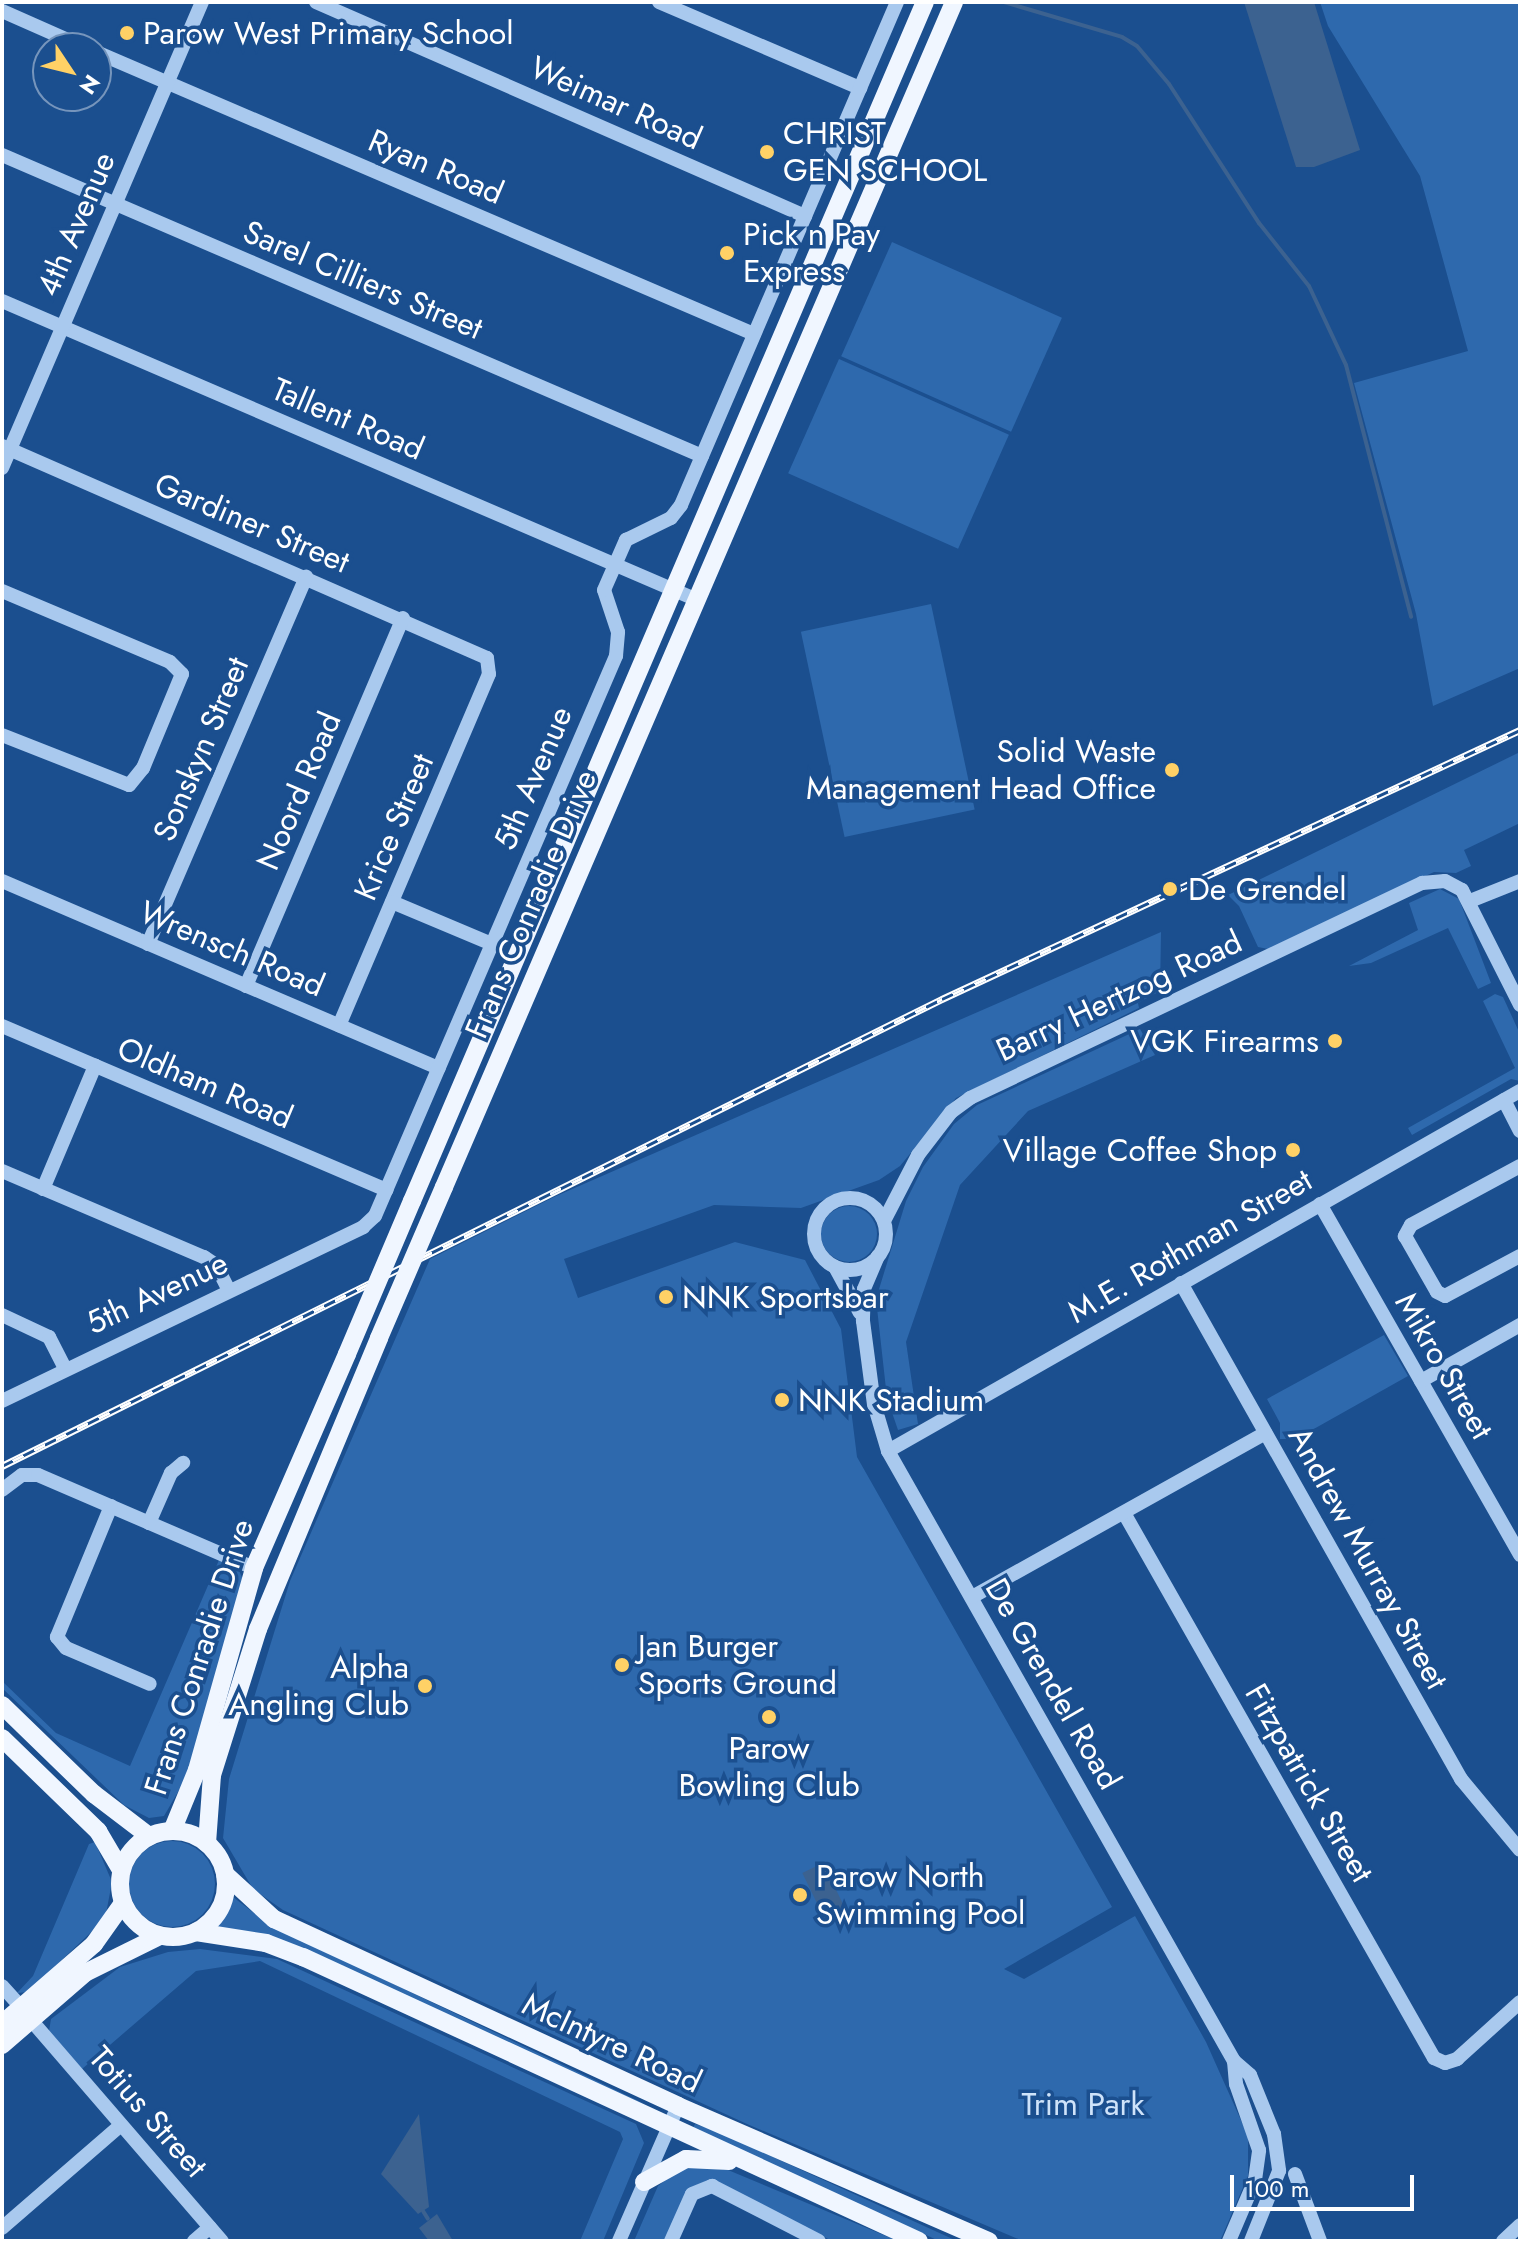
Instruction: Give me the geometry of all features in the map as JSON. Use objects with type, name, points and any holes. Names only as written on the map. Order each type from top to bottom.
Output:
[{"type":"main road","name":"Frans Conradie Drive","points":[[172,1831],[197,1770],[254,1568],[925,2]]},
{"type":"main road","name":"Frans Conradie Drive","points":[[207,1843],[212,1775],[258,1629],[695,599],[954,2]]},
{"type":"main road","points":[[2,1705],[94,1794],[149,1836]]},
{"type":"main road","points":[[2,1738],[98,1831],[121,1870],[123,1903],[137,1925],[160,1936]]},
{"type":"main road","points":[[2,2024],[26,2014],[108,1958],[160,1936],[196,1932],[221,1908],[225,1874],[207,1843],[172,1831],[149,1836],[131,1851],[121,1870]]},
{"type":"main road","name":"McIntyre Road","points":[[225,1874],[274,1919],[678,2106],[989,2241]]},
{"type":"main road","points":[[2,2045],[26,2014],[94,1944],[123,1903]]},
{"type":"main road","name":"McIntyre Road","points":[[196,1932],[266,1943],[303,1957],[919,2241]]},
{"type":"main road","points":[[644,2182],[691,2158],[751,2166]]},
{"type":"street","name":"4th Avenue","points":[[2,468],[6,447],[62,326],[202,2]]},
{"type":"street","name":"Weimar Road","points":[[316,2],[805,216]]},
{"type":"street","points":[[659,2],[860,88]]},
{"type":"street","name":"5th Avenue","points":[[2,1401],[64,1367],[363,1227],[375,1216],[618,650],[618,632],[604,596],[616,565],[631,535],[676,513],[897,2]]},
{"type":"street","points":[[2,11],[50,32]]},
{"type":"street","name":"Ryan Road","points":[[112,59],[754,334]]},
{"type":"street","name":"Sarel Cilliers Street","points":[[2,155],[702,456]]},
{"type":"street","name":"Tallent Road","points":[[2,301],[695,599]]},
{"type":"street","name":"Gardiner Street","points":[[6,447],[480,651]]},
{"type":"street","name":"Sonskyn Street","points":[[148,944],[306,577]]},
{"type":"street","points":[[2,591],[182,671],[143,768],[129,785],[2,735]]},
{"type":"street","name":"Noord Road","points":[[246,986],[403,618]]},
{"type":"street","name":"Krice Street","points":[[339,1025],[489,674],[489,661],[480,651]]},
{"type":"street","name":"Wrensch Road","points":[[2,881],[439,1068]]},
{"type":"street","points":[[1520,881],[1470,901],[1514,979],[1520,1005]]},
{"type":"street","name":"Barry Hertzog Road","points":[[884,1221],[918,1155],[951,1112],[970,1098],[1422,883],[1452,883],[1470,901]]},
{"type":"street","points":[[392,902],[492,944]]},
{"type":"street","name":"Oldham Road","points":[[2,1026],[387,1190]]},
{"type":"street","points":[[43,1189],[95,1066]]},
{"type":"street","name":"M.E. Rothman Street","points":[[888,1451],[1520,1091]]},
{"type":"street","points":[[1504,1100],[1520,1131]]},
{"type":"street","points":[[1520,1166],[1411,1225],[1405,1236],[1437,1292],[1445,1296],[1520,1256]]},
{"type":"street","points":[[2,1171],[204,1257],[216,1265],[229,1290]]},
{"type":"street","points":[[860,1199],[884,1221],[886,1234],[878,1256],[859,1269],[835,1267],[820,1254],[814,1235],[827,1206],[860,1199]]},
{"type":"street","name":"Mikro Street","points":[[1320,1204],[1520,1555]]},
{"type":"street","name":"De Grendel Road","points":[[878,1256],[864,1289],[863,1321],[874,1404],[888,1451],[1234,2061],[1250,2075],[1279,2156],[1275,2189],[1250,2241]]},
{"type":"street","name":"De Grendel Road","points":[[835,1267],[863,1321]]},
{"type":"street","name":"Andrew Murray Street","points":[[1181,1283],[1461,1779],[1520,1850]]},
{"type":"street","points":[[2,1315],[49,1337],[64,1367]]},
{"type":"street","points":[[1421,1381],[1520,1325]]},
{"type":"street","points":[[972,1597],[1265,1433]]},
{"type":"street","points":[[149,1523],[171,1473],[183,1463]]},
{"type":"street","points":[[2,1490],[17,1477],[33,1474],[254,1568]]},
{"type":"street","points":[[111,1506],[57,1637],[66,1648],[150,1684]]},
{"type":"street","name":"Fitzpatrick Street","points":[[1124,1513],[1428,2049],[1445,2063],[1457,2059],[1520,2002]]},
{"type":"street","name":"Totius Street","points":[[2,1986],[222,2241]]},
{"type":"street","name":"De Grendel Road","points":[[1231,2237],[1255,2180],[1259,2150],[1236,2084],[1234,2061]]},
{"type":"street","points":[[619,2241],[678,2106]]},
{"type":"street","points":[[2,2228],[121,2125]]},
{"type":"street","points":[[1295,2174],[1320,2241]]},
{"type":"street","points":[[671,2241],[692,2194],[705,2186],[718,2188],[819,2241]]},
{"type":"street","points":[[1505,2240],[1520,2225]]},
{"type":"street","points":[[194,2241],[210,2227]]},
{"type":"street","points":[[1231,2237],[1250,2241]]},
{"type":"green space","points":[[1320,2],[1520,2],[1520,668],[1433,706],[1416,614],[1354,383],[1468,351],[1420,176],[1328,26]]},
{"type":"green space","points":[[892,242],[1062,318],[1011,432],[841,356]]},
{"type":"green space","points":[[839,359],[1009,435],[958,549],[788,473]]},
{"type":"green space","points":[[931,604],[975,809],[845,837],[801,632]]},
{"type":"green space","points":[[1520,752],[1520,823],[1464,850],[1471,866],[1456,873],[1434,872],[1268,949],[1258,947],[1239,906],[1228,895]]},
{"type":"green space","points":[[1440,889],[1459,899],[1491,983],[1478,989],[1448,928],[1371,963],[1349,966],[1418,930],[1409,903]]},
{"type":"green space","name":"Jan Burger Sports Ground","points":[[1161,932],[1160,991],[1138,1003],[1139,1008],[956,1098],[900,1166],[879,1180],[801,1208],[714,1205],[564,1259],[578,1298],[735,1242],[805,1260],[841,1329],[857,1457],[1112,1907],[1004,1969],[1024,1979],[1135,1916],[1206,2042],[1248,2136],[1248,2176],[1220,2241],[1023,2241],[747,2124],[283,1910],[253,1889],[223,1838],[229,1779],[290,1581],[430,1259],[554,1197]]},
{"type":"green space","points":[[1495,994],[1503,997],[1520,1034],[1520,1081],[1511,1079],[1412,1135],[1408,1128],[1515,1068],[1483,1001]]},
{"type":"green space","points":[[1140,1029],[1155,1055],[1028,1111],[960,1185],[906,1342],[918,1424],[898,1430],[887,1398],[876,1299],[906,1201],[923,1167],[954,1124],[977,1105]]},
{"type":"green space","points":[[849,1206],[869,1214],[877,1234],[869,1254],[849,1262],[829,1254],[821,1234],[829,1214]]},
{"type":"green space","points":[[1384,1335],[1408,1376],[1296,1439],[1280,1439],[1280,1423],[1267,1399]]},
{"type":"green space","points":[[219,1560],[238,1568],[243,1580],[189,1773],[164,1816],[149,1818],[124,1805],[2,1688],[2,1681],[56,1733],[130,1766]]},
{"type":"green space","points":[[172,1841],[196,1848],[208,1860],[215,1884],[208,1908],[196,1920],[172,1927],[148,1920],[136,1908],[129,1884],[136,1860],[148,1848]]},
{"type":"green space","points":[[95,1842],[112,1882],[105,1919],[28,1992],[17,1993],[33,1976],[89,1844]]},
{"type":"green space","points":[[233,1897],[270,1925],[647,2105],[217,1928]]},
{"type":"green space","points":[[200,1949],[277,1959],[636,2124],[644,2143],[603,2241],[580,2241],[623,2139],[620,2132],[260,1961],[196,1971],[82,2069],[49,2031],[51,2019],[120,1967],[168,1952]]},
{"type":"green space","points":[[695,2124],[957,2241],[939,2241],[693,2128]]},
{"type":"green space","points":[[683,2166],[728,2170],[898,2241],[832,2241],[712,2179],[689,2188],[664,2241],[634,2241],[658,2186]]},
{"type":"shaded area","points":[[1244,2],[1314,2],[1360,150],[1314,167],[1296,167]]},
{"type":"shaded area","points":[[823,1863],[847,1912],[826,1923],[802,1873]]},
{"type":"shaded area","points":[[419,2114],[429,2207],[418,2214],[381,2174]]},
{"type":"shaded area","points":[[437,2214],[453,2241],[429,2241],[419,2228]]},
{"type":"waterway","points":[[1004,2],[1122,37],[1137,46],[1169,84],[1259,223],[1309,286],[1346,365],[1411,617]]},
{"type":"waterway","points":[[423,2211],[428,2219]]},
{"type":"railway","points":[[2,1466],[942,999],[1520,730]]},
{"type":"place","name":"Parow West Primary School","points":[[127,33]]},
{"type":"place","name":"CHRIST GEN SCHOOL","points":[[767,152]]},
{"type":"place","name":"Pick n Pay Express","points":[[727,253]]},
{"type":"place","name":"Solid Waste Management Head Office","points":[[1172,770]]},
{"type":"place","name":"De Grendel","points":[[1170,889]]},
{"type":"place","name":"VGK Firearms","points":[[1335,1041]]},
{"type":"place","name":"Village Coffee Shop","points":[[1293,1150]]},
{"type":"place","name":"NNK Sportsbar","points":[[666,1297]]},
{"type":"place","name":"NNK Stadium","points":[[782,1400]]},
{"type":"place","name":"Jan Burger Sports Ground","points":[[622,1665]]},
{"type":"place","name":"Alpha Angling Club","points":[[425,1686]]},
{"type":"place","name":"Parow Bowling Club","points":[[769,1717]]},
{"type":"place","name":"Parow North Swimming Pool","points":[[800,1895]]},
{"type":"park label","name":"Trim Park","points":[[1083,2104]]}]
